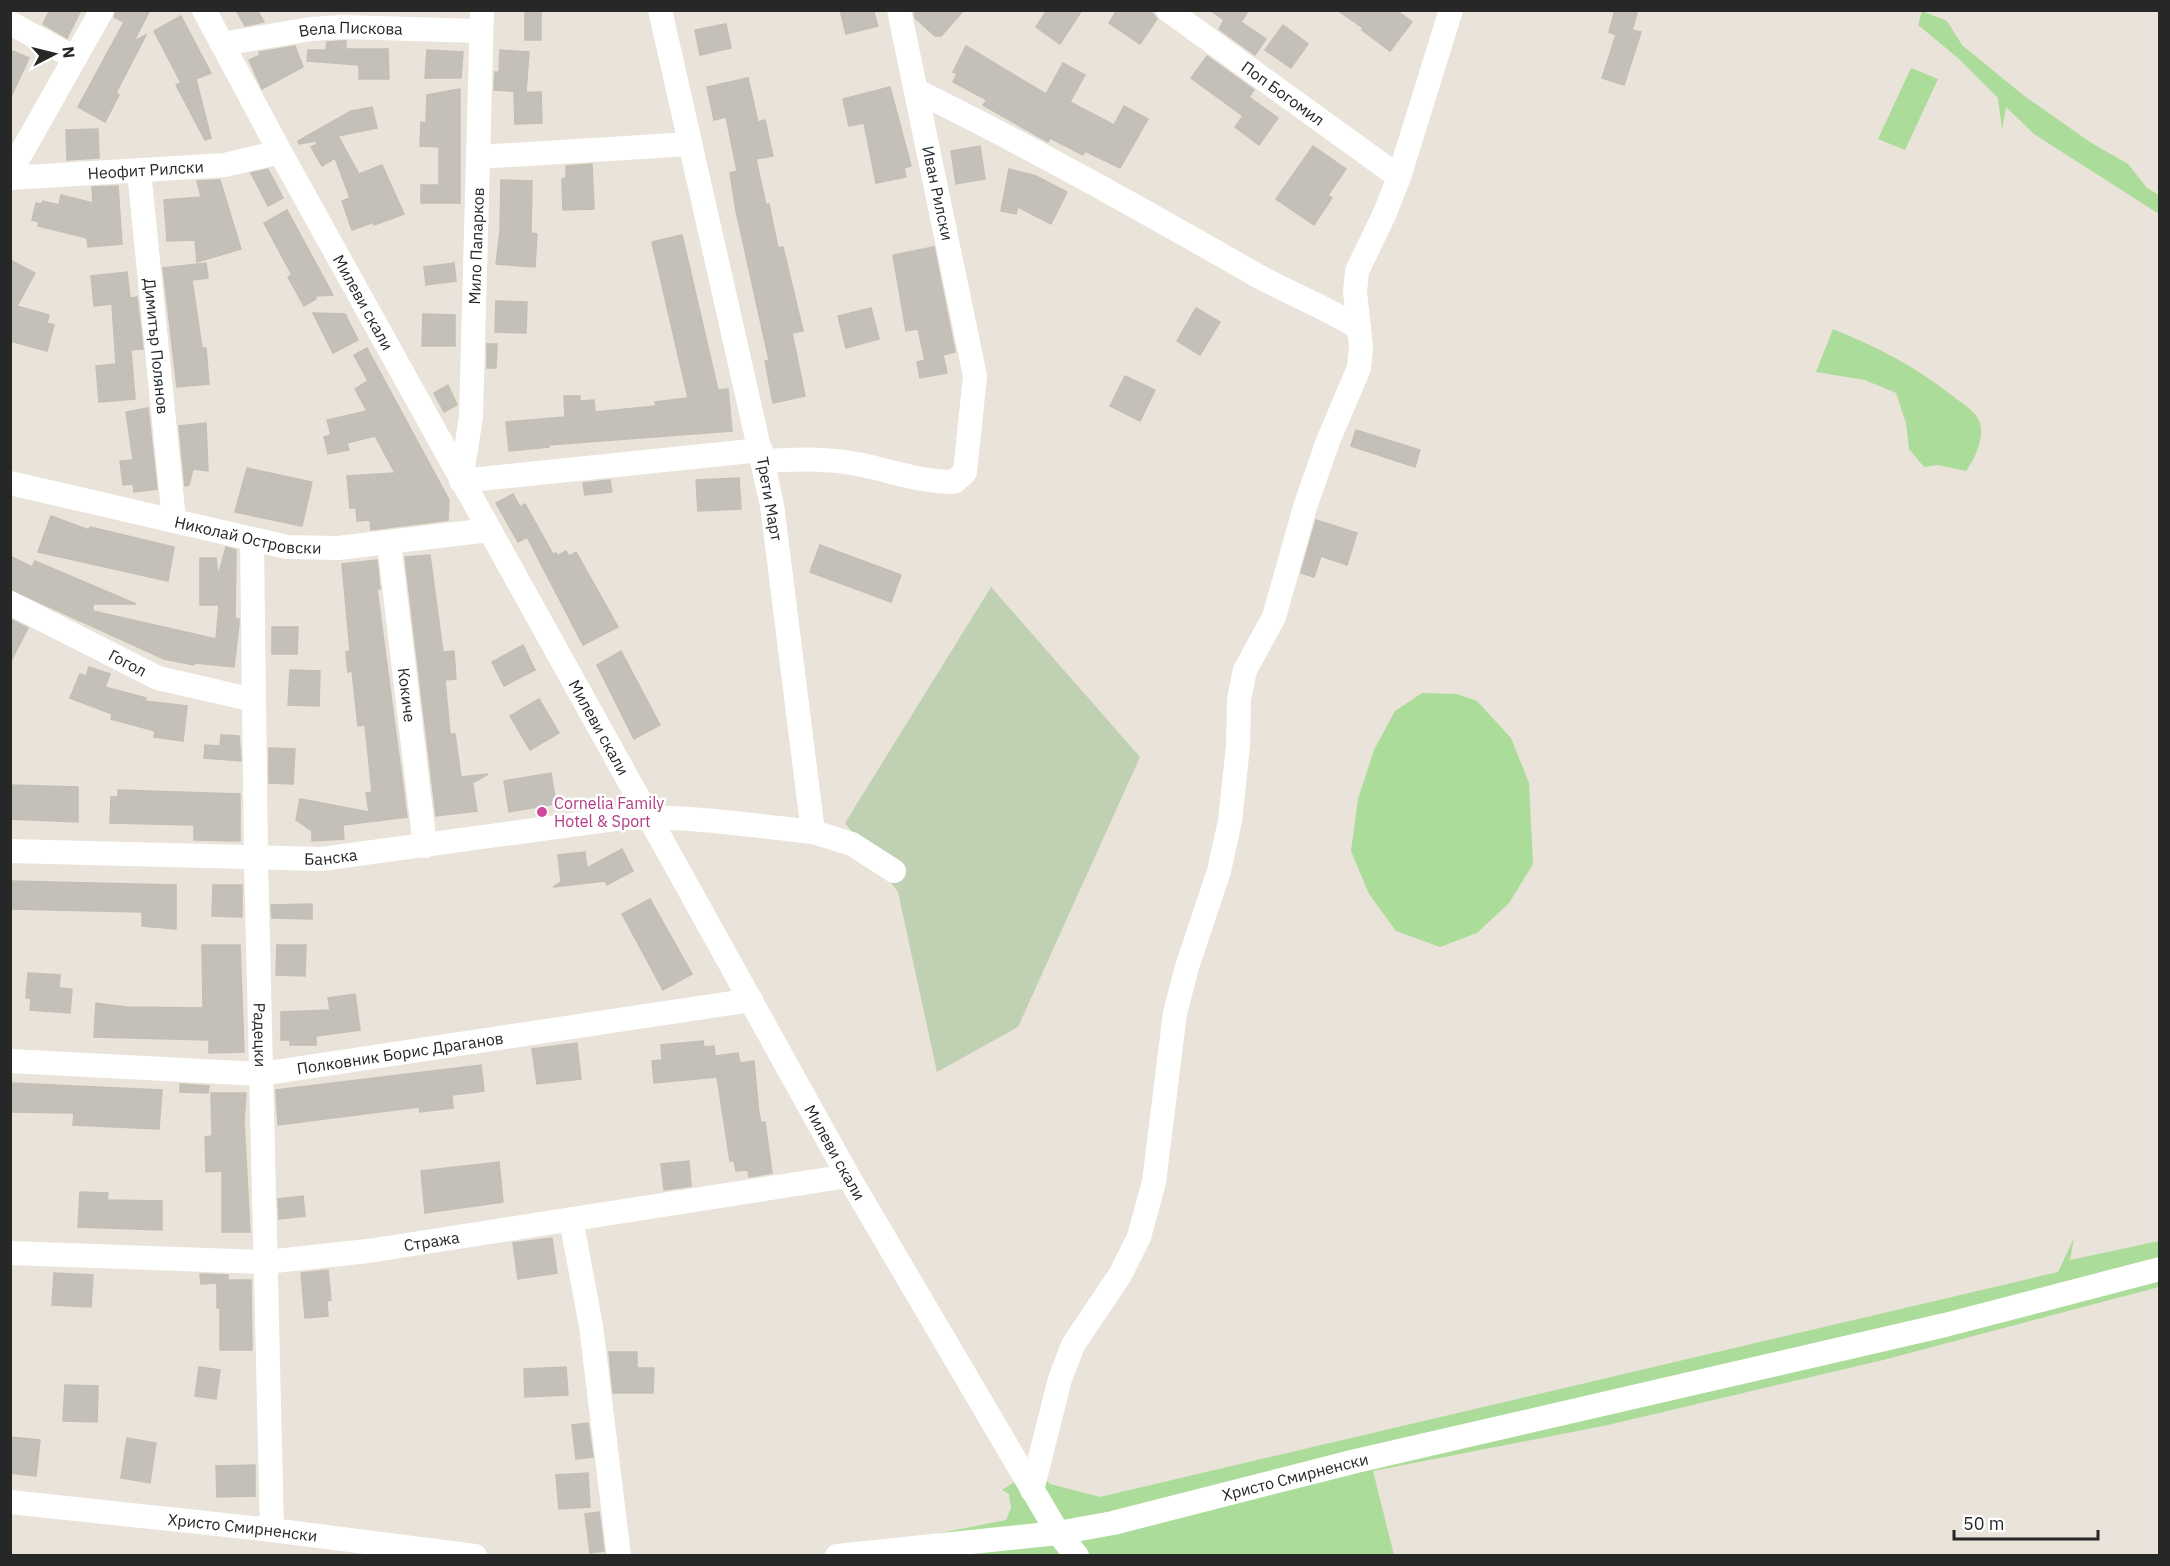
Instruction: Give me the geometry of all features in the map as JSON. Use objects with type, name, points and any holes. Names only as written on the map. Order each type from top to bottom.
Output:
[{"type":"street","points":[[10,176],[102,10]]},
{"type":"street","name":"Милеви скали","points":[[204,10],[280,152],[848,1176],[1032,1490],[1058,1533],[1077,1556]]},
{"type":"street","name":"Трети Март","points":[[660,10],[774,517],[813,832]]},
{"type":"street","name":"Иван Рилски","points":[[762,456],[814,458],[858,465],[927,482],[954,482],[966,472],[975,376],[917,91],[898,10]]},
{"type":"street","name":"Поп Богомил","points":[[1168,10],[1399,177]]},
{"type":"street","points":[[1032,1490],[1060,1379],[1073,1345],[1139,1237],[1155,1182],[1175,1013],[1187,967],[1219,871],[1230,821],[1239,746],[1239,699],[1245,670],[1274,617],[1305,507],[1328,441],[1359,368],[1361,347],[1355,292],[1358,271],[1399,177],[1445,14]]},
{"type":"street","name":"Вела Пискова","points":[[222,44],[290,32],[342,27],[482,21]]},
{"type":"street","name":"Мило Папарков","points":[[462,481],[471,417],[482,21]]},
{"type":"street","points":[[10,23],[75,58]]},
{"type":"street","points":[[917,91],[1359,328]]},
{"type":"street","points":[[479,157],[690,144]]},
{"type":"street","name":"Неофит Рилски","points":[[10,176],[225,165],[280,152]]},
{"type":"street","name":"Димитър Полянов","points":[[140,171],[174,520]]},
{"type":"street","points":[[1312,303],[1328,297],[1358,271]]},
{"type":"street","points":[[462,481],[762,456]]},
{"type":"street","name":"Николай Островски","points":[[10,483],[252,540],[313,549],[389,543],[489,530]]},
{"type":"street","name":"Радецки","points":[[252,540],[256,859],[272,1530]]},
{"type":"street","name":"Кокиче","points":[[389,543],[425,846]]},
{"type":"street","name":"Гогол","points":[[10,603],[158,678],[254,700]]},
{"type":"street","points":[[648,816],[684,817],[813,832],[852,844],[894,871]]},
{"type":"street","name":"Банска","points":[[10,851],[321,859],[648,816]]},
{"type":"street","name":"Полковник Борис Драганов","points":[[10,1061],[261,1074],[751,1000]]},
{"type":"street","name":"Стража","points":[[10,1253],[266,1262],[368,1251],[848,1176]]},
{"type":"street","points":[[571,1220],[591,1326],[620,1556]]},
{"type":"street","name":"Христо Смирненски","points":[[837,1556],[1058,1533],[1166,1511],[1367,1458],[1750,1372],[2160,1269]]},
{"type":"street","name":"Христо Смирненски","points":[[10,1502],[272,1530],[474,1556]]},
{"type":"green space","points":[[1922,11],[1947,21],[1962,45],[2023,95],[2090,142],[2128,164],[2147,188],[2159,195],[2159,214],[2034,134],[2006,107],[2002,129],[1998,98],[1958,58],[1918,25]]},
{"type":"green space","points":[[1911,68],[1938,79],[1905,150],[1878,139]]},
{"type":"green space","points":[[1833,329],[1882,351],[1910,367],[1972,411],[1980,423],[1981,436],[1975,455],[1966,471],[1937,465],[1924,467],[1909,449],[1906,423],[1896,393],[1865,380],[1816,372]]},
{"type":"green space","points":[[991,587],[1140,757],[1018,1027],[937,1072],[898,892],[845,823]]},
{"type":"green space","points":[[1422,693],[1457,694],[1477,701],[1511,738],[1529,783],[1533,864],[1509,903],[1477,933],[1440,947],[1396,931],[1369,894],[1351,851],[1358,799],[1374,750],[1395,711]]},
{"type":"green space","points":[[2074,1238],[2070,1260],[2159,1241],[2159,1287],[1883,1360],[1608,1425],[1373,1471],[1394,1555],[901,1556],[940,1533],[1006,1520],[1011,1508],[1009,1494],[1002,1490],[1035,1469],[1050,1484],[1100,1497],[2058,1272]]},
{"type":"building","points":[[50,10],[81,10],[67,38],[43,24]]},
{"type":"building","points":[[116,10],[150,10],[134,41],[146,35],[116,93],[119,95],[105,122],[78,107],[124,22],[114,17]]},
{"type":"building","points":[[236,10],[257,10],[264,22],[245,26]]},
{"type":"building","points":[[525,10],[541,10],[541,40],[525,40]]},
{"type":"building","points":[[840,10],[873,10],[878,26],[846,34]]},
{"type":"building","points":[[914,10],[964,10],[941,36],[935,36],[915,18]]},
{"type":"building","points":[[1047,10],[1082,10],[1060,44],[1036,27]]},
{"type":"building","points":[[1117,10],[1150,10],[1157,19],[1140,44],[1109,23]]},
{"type":"building","points":[[1210,10],[1249,10],[1241,22],[1266,39],[1255,55],[1219,29],[1224,20]]},
{"type":"building","points":[[1337,10],[1396,10],[1412,22],[1390,51]]},
{"type":"building","points":[[1615,10],[1638,10],[1632,30],[1641,32],[1624,85],[1602,78],[1616,35],[1609,32]]},
{"type":"building","points":[[181,16],[211,73],[196,79],[211,138],[205,140],[176,85],[181,83],[154,31]]},
{"type":"building","points":[[726,24],[731,48],[700,55],[695,30]]},
{"type":"building","points":[[1283,25],[1308,44],[1291,68],[1265,50]]},
{"type":"building","points":[[346,41],[346,49],[388,49],[389,79],[359,79],[359,65],[307,61],[308,50],[326,50],[327,42]]},
{"type":"building","points":[[295,46],[303,67],[262,89],[249,60],[260,55],[259,52]]},
{"type":"building","points":[[966,46],[1046,94],[1063,63],[1085,75],[1070,102],[1114,125],[1124,106],[1148,119],[1120,168],[1085,151],[1083,155],[1050,138],[1048,142],[983,105],[987,100],[953,82],[957,74],[953,72]]},
{"type":"building","points":[[10,50],[29,58],[10,99]]},
{"type":"building","points":[[427,50],[463,52],[461,78],[425,78]]},
{"type":"building","points":[[500,50],[529,52],[526,92],[494,90],[495,72],[499,72]]},
{"type":"building","points":[[1207,56],[1254,90],[1249,97],[1278,118],[1259,145],[1235,127],[1243,116],[1191,78]]},
{"type":"building","points":[[748,78],[758,122],[765,120],[773,156],[756,159],[766,205],[769,204],[778,248],[783,247],[803,331],[792,333],[805,396],[773,403],[765,361],[769,360],[736,211],[730,173],[737,171],[726,117],[714,120],[707,87]]},
{"type":"building","points":[[890,87],[911,166],[904,168],[906,177],[876,183],[864,123],[849,126],[843,99]]},
{"type":"building","points":[[460,89],[460,203],[421,203],[421,185],[439,185],[439,147],[420,146],[421,122],[426,123],[427,95]]},
{"type":"building","points":[[541,92],[542,123],[515,124],[514,93]]},
{"type":"building","points":[[372,107],[377,128],[338,136],[359,174],[382,165],[404,214],[352,230],[342,201],[350,198],[335,158],[322,166],[311,147],[317,144],[316,141],[299,144],[298,141],[351,111]]},
{"type":"building","points":[[98,129],[99,158],[67,160],[66,130]]},
{"type":"building","points":[[980,146],[985,179],[956,184],[951,151]]},
{"type":"building","points":[[1313,146],[1346,169],[1328,195],[1332,198],[1314,225],[1276,199]]},
{"type":"building","points":[[592,164],[594,209],[563,210],[562,179],[566,178],[566,166]]},
{"type":"building","points":[[268,169],[283,198],[268,206],[251,173]]},
{"type":"building","points":[[1009,169],[1036,176],[1067,192],[1051,224],[1018,207],[1016,214],[1001,211]]},
{"type":"building","points":[[220,180],[241,249],[197,262],[195,240],[167,241],[164,200],[201,197],[197,181]]},
{"type":"building","points":[[501,180],[532,181],[531,233],[537,234],[535,267],[496,264],[500,231]]},
{"type":"building","points":[[118,186],[122,244],[88,247],[87,238],[38,226],[39,222],[32,220],[36,203],[41,204],[43,201],[59,205],[61,195],[93,203],[92,187]]},
{"type":"building","points":[[287,210],[333,295],[316,296],[316,299],[304,306],[288,277],[292,275],[264,223]]},
{"type":"building","points":[[682,235],[718,390],[728,389],[732,431],[548,445],[549,447],[509,451],[506,422],[565,417],[564,396],[580,396],[580,401],[594,400],[595,412],[656,406],[655,402],[688,398],[652,242]]},
{"type":"building","points":[[934,247],[955,352],[943,355],[947,373],[920,378],[917,362],[925,360],[918,329],[906,331],[893,255]]},
{"type":"building","points":[[10,260],[35,273],[17,306],[49,315],[47,323],[54,325],[47,351],[10,341]]},
{"type":"building","points":[[206,263],[208,278],[192,280],[202,348],[206,348],[209,384],[177,387],[163,268]]},
{"type":"building","points":[[454,263],[456,281],[426,285],[424,267]]},
{"type":"building","points":[[127,272],[130,298],[137,297],[143,349],[131,350],[135,399],[99,402],[96,366],[116,364],[112,304],[94,306],[91,276]]},
{"type":"building","points":[[496,301],[527,302],[526,333],[495,332]]},
{"type":"building","points":[[871,308],[879,339],[846,348],[838,316]]},
{"type":"building","points":[[1196,308],[1220,322],[1200,355],[1177,341]]},
{"type":"building","points":[[313,313],[345,314],[358,340],[333,353]]},
{"type":"building","points":[[423,314],[455,315],[455,346],[422,346]]},
{"type":"building","points":[[487,344],[497,344],[496,368],[487,368]]},
{"type":"building","points":[[367,348],[449,500],[448,520],[371,530],[370,520],[357,521],[356,508],[350,508],[347,476],[395,473],[375,436],[347,443],[349,450],[328,454],[324,437],[331,435],[327,420],[367,411],[355,389],[368,381],[354,355]]},
{"type":"building","points":[[1125,376],[1155,390],[1140,421],[1110,406]]},
{"type":"building","points":[[448,385],[457,405],[444,412],[434,393]]},
{"type":"building","points":[[148,408],[157,489],[134,492],[133,484],[123,485],[120,461],[133,460],[126,412]]},
{"type":"building","points":[[206,423],[208,471],[193,469],[189,485],[185,486],[179,426]]},
{"type":"building","points":[[1356,430],[1420,450],[1415,467],[1351,446]]},
{"type":"building","points":[[247,468],[312,482],[302,526],[235,512]]},
{"type":"building","points":[[739,478],[741,509],[698,511],[696,480]]},
{"type":"building","points":[[610,480],[612,492],[585,495],[583,483]]},
{"type":"building","points":[[513,494],[520,507],[525,504],[553,554],[556,553],[557,556],[566,551],[569,556],[576,552],[618,627],[583,645],[527,537],[518,542],[496,503]]},
{"type":"building","points":[[51,516],[89,530],[90,527],[174,547],[168,581],[38,552]]},
{"type":"building","points":[[1316,520],[1357,533],[1347,565],[1321,556],[1314,577],[1301,573]]},
{"type":"building","points":[[820,545],[901,575],[891,602],[810,572]]},
{"type":"building","points":[[226,547],[236,550],[235,618],[239,619],[239,624],[234,667],[195,663],[194,665],[164,659],[10,589],[10,556],[32,567],[35,561],[136,604],[93,604],[93,611],[216,639],[219,605],[200,605],[200,558],[216,558],[218,576]]},
{"type":"building","points":[[430,555],[443,652],[454,651],[456,679],[445,680],[450,734],[455,734],[461,777],[488,774],[467,786],[473,785],[477,811],[436,816],[405,557]]},
{"type":"building","points":[[377,560],[380,589],[377,589],[407,817],[343,825],[344,839],[312,841],[312,831],[296,820],[300,799],[369,812],[366,793],[372,792],[365,725],[358,726],[352,671],[348,672],[346,652],[350,651],[342,564]]},
{"type":"building","points":[[10,619],[28,628],[10,663]]},
{"type":"building","points":[[272,627],[298,627],[297,654],[272,654]]},
{"type":"building","points":[[523,645],[535,670],[504,686],[492,662]]},
{"type":"building","points":[[621,651],[660,725],[634,739],[597,665]]},
{"type":"building","points":[[89,667],[110,674],[105,687],[146,698],[145,701],[187,706],[183,741],[154,737],[155,731],[111,719],[112,714],[70,698],[80,674],[86,676]]},
{"type":"building","points":[[290,670],[320,671],[319,706],[288,705]]},
{"type":"building","points":[[539,699],[559,733],[530,750],[510,716]]},
{"type":"building","points":[[221,735],[239,736],[241,761],[204,758],[205,745],[220,746]]},
{"type":"building","points":[[269,748],[295,749],[293,784],[269,783]]},
{"type":"building","points":[[551,773],[556,804],[509,812],[504,781]]},
{"type":"building","points":[[10,785],[78,787],[78,822],[10,819]]},
{"type":"building","points":[[118,790],[240,794],[240,841],[194,840],[194,825],[110,823],[111,797],[118,797]]},
{"type":"building","points":[[622,849],[633,871],[607,885],[605,881],[553,887],[561,882],[558,855],[585,852],[587,868]]},
{"type":"building","points":[[10,881],[176,885],[176,929],[142,926],[142,912],[10,909]]},
{"type":"building","points":[[213,885],[242,885],[242,917],[212,916]]},
{"type":"building","points":[[650,899],[692,974],[663,990],[622,914]]},
{"type":"building","points":[[312,904],[312,919],[272,918],[271,905]]},
{"type":"building","points":[[202,945],[240,945],[244,1052],[209,1053],[209,1040],[94,1037],[96,1003],[126,1007],[203,1008]]},
{"type":"building","points":[[277,945],[306,945],[305,976],[276,975]]},
{"type":"building","points":[[28,973],[60,975],[59,988],[72,989],[70,1013],[30,1010],[31,998],[26,998]]},
{"type":"building","points":[[355,994],[360,1030],[316,1036],[316,1045],[290,1045],[290,1040],[281,1040],[281,1012],[330,1010],[328,998]]},
{"type":"building","points":[[703,1041],[704,1047],[714,1046],[715,1056],[738,1053],[740,1063],[754,1061],[759,1114],[761,1123],[765,1122],[772,1173],[749,1177],[748,1170],[736,1171],[734,1161],[730,1161],[717,1077],[654,1083],[652,1061],[662,1060],[661,1045]]},
{"type":"building","points":[[577,1043],[581,1079],[537,1084],[532,1049]]},
{"type":"building","points":[[481,1065],[484,1091],[452,1095],[453,1108],[420,1112],[419,1107],[278,1125],[276,1090]]},
{"type":"building","points":[[10,1083],[162,1090],[159,1129],[73,1125],[74,1113],[10,1112]]},
{"type":"building","points":[[180,1084],[209,1086],[208,1093],[180,1092]]},
{"type":"building","points":[[211,1093],[246,1093],[244,1121],[250,1232],[222,1232],[222,1171],[206,1172],[205,1137],[212,1136]]},
{"type":"building","points":[[689,1161],[691,1186],[664,1190],[661,1164]]},
{"type":"building","points":[[499,1162],[503,1202],[425,1213],[421,1171]]},
{"type":"building","points":[[80,1192],[108,1193],[107,1200],[162,1201],[162,1230],[78,1227]]},
{"type":"building","points":[[303,1196],[305,1216],[279,1219],[278,1199]]},
{"type":"building","points":[[552,1238],[557,1273],[518,1279],[513,1243]]},
{"type":"building","points":[[328,1270],[331,1300],[327,1301],[328,1316],[305,1318],[301,1273]]},
{"type":"building","points":[[54,1273],[93,1275],[91,1307],[52,1305]]},
{"type":"building","points":[[200,1274],[228,1275],[228,1280],[251,1280],[252,1350],[220,1350],[220,1308],[217,1308],[217,1283],[201,1284]]},
{"type":"building","points":[[609,1352],[637,1352],[637,1368],[654,1368],[653,1393],[613,1393]]},
{"type":"building","points":[[199,1367],[220,1370],[216,1399],[195,1396]]},
{"type":"building","points":[[566,1367],[568,1395],[525,1397],[524,1369]]},
{"type":"building","points":[[65,1385],[98,1386],[97,1422],[63,1421]]},
{"type":"building","points":[[588,1423],[593,1457],[576,1459],[572,1425]]},
{"type":"building","points":[[10,1437],[40,1440],[36,1476],[10,1473]]},
{"type":"building","points":[[127,1438],[156,1443],[150,1483],[121,1478]]},
{"type":"building","points":[[255,1465],[255,1496],[217,1497],[216,1466]]},
{"type":"building","points":[[588,1473],[590,1507],[559,1509],[556,1475]]},
{"type":"building","points":[[599,1512],[604,1551],[590,1553],[585,1514]]},
{"type":"place","name":"Cornelia Family Hotel & Sport","points":[[542,812]]}]
